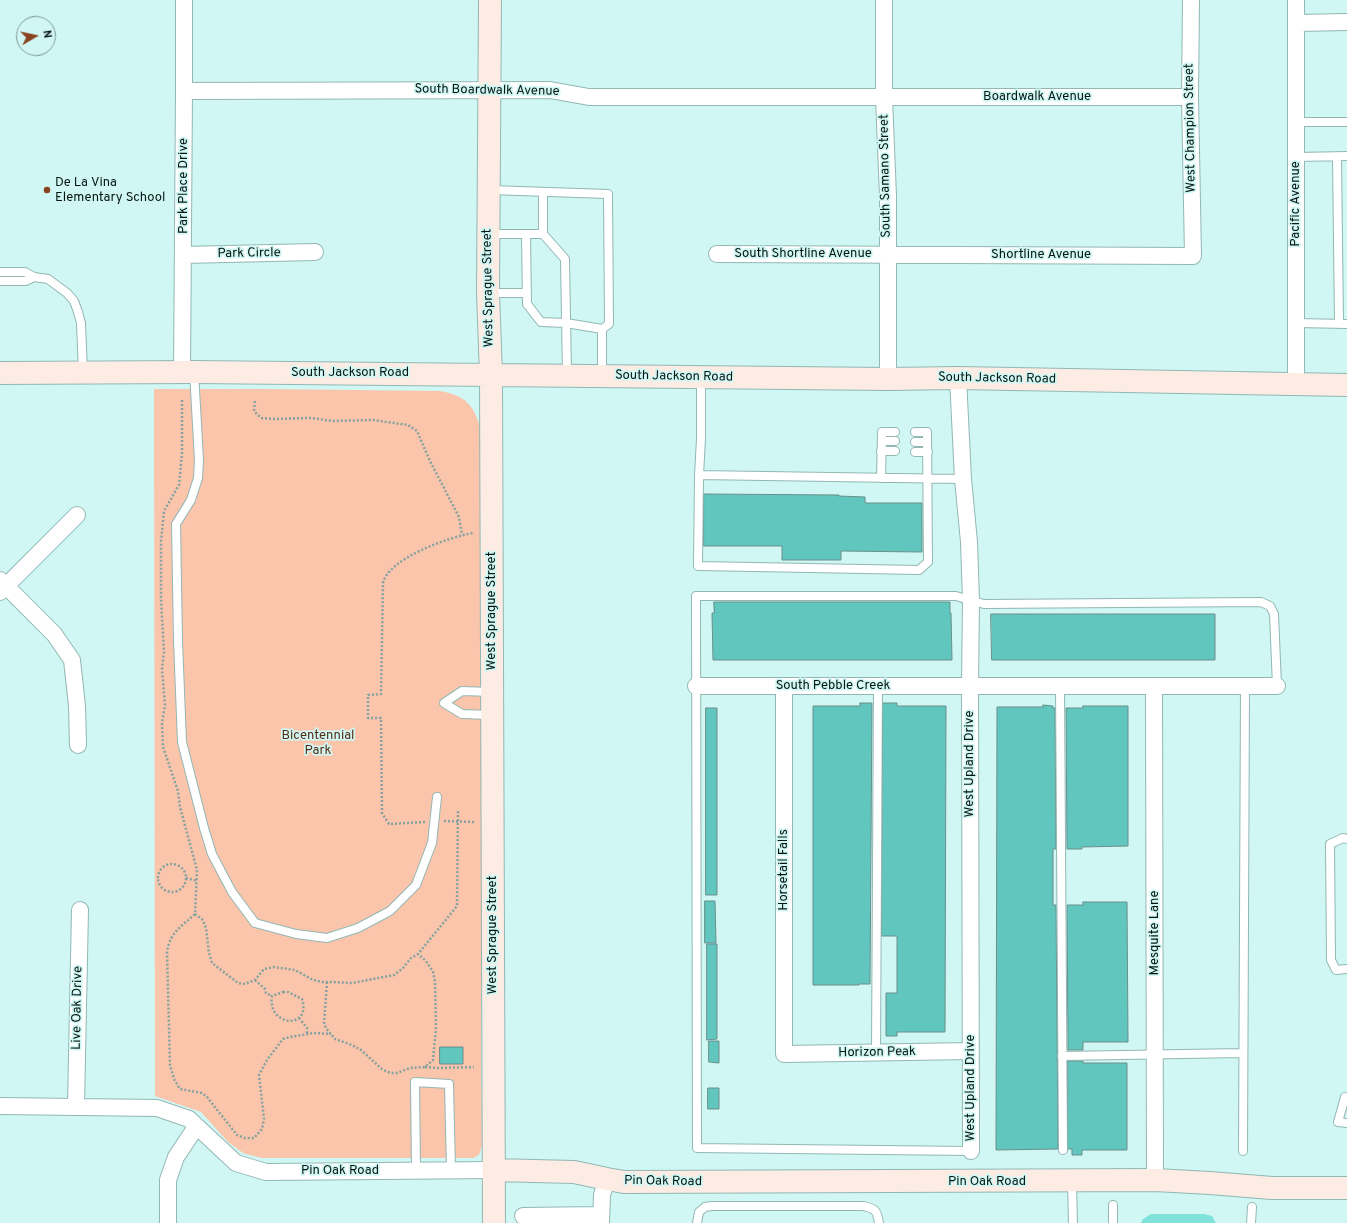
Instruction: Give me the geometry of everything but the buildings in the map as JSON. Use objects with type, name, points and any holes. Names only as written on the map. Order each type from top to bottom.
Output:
[{"type":"street","name":"Park Place Drive","points":[[184,0],[183,254],[188,372]]},
{"type":"street","name":"West Sprague Street","points":[[490,0],[488,293],[491,374],[494,1223]]},
{"type":"street","name":"South Samano Street","points":[[884,0],[884,98],[888,254],[888,379]]},
{"type":"street","name":"West Champion Street","points":[[1191,0],[1190,97],[1193,256]]},
{"type":"street","name":"Pacific Avenue","points":[[1296,0],[1296,384]]},
{"type":"street","points":[[1296,23],[1347,22]]},
{"type":"street","name":"South Boardwalk Avenue","points":[[184,91],[490,89],[550,90],[589,97],[884,98]]},
{"type":"street","name":"Boardwalk Avenue","points":[[884,98],[1190,97]]},
{"type":"street","name":"Park Circle","points":[[183,254],[315,252]]},
{"type":"street","name":"South Shortline Avenue","points":[[717,254],[888,254]]},
{"type":"street","name":"Shortline Avenue","points":[[888,254],[1193,256]]},
{"type":"street","name":"South Jackson Road","points":[[0,373],[188,372],[888,379],[958,378],[1347,385]]},
{"type":"street","name":"West Upland Drive","points":[[958,378],[962,479],[969,542],[971,600],[971,1151]]},
{"type":"street","points":[[77,515],[2,586],[54,634],[72,660],[78,706],[78,745]]},
{"type":"street","name":"South Pebble Creek","points":[[696,686],[1277,686]]},
{"type":"street","name":"Horsetail Falls","points":[[784,686],[784,1054]]},
{"type":"street","name":"Mesquite Lane","points":[[1154,686],[1155,1180]]},
{"type":"street","name":"Live Oak Drive","points":[[76,1106],[80,910]]},
{"type":"street","name":"Horizon Peak","points":[[784,1054],[971,1051]]},
{"type":"street","name":"Pin Oak Road","points":[[0,1106],[157,1108],[189,1119],[236,1163],[266,1172],[494,1170],[574,1172],[607,1180],[624,1182],[1155,1180],[1272,1188],[1347,1188]]},
{"type":"street","points":[[168,1223],[168,1180],[176,1157],[196,1127]]},
{"type":"street","points":[[523,1216],[601,1219],[602,1195],[607,1180]]},
{"type":"lane","points":[[1296,122],[1347,122]]},
{"type":"lane","points":[[1296,323],[1343,324],[1337,156]]},
{"type":"lane","points":[[1296,157],[1347,156]]},
{"type":"lane","points":[[489,190],[608,194],[609,324],[602,329],[566,323],[541,322],[527,304],[526,234]]},
{"type":"lane","points":[[543,192],[543,234],[565,258],[567,375]]},
{"type":"lane","points":[[489,234],[543,234]]},
{"type":"lane","points":[[0,272],[25,272],[34,277],[48,279],[67,293],[74,301],[81,323],[83,373]]},
{"type":"lane","points":[[0,281],[26,281],[34,277]]},
{"type":"lane","points":[[488,293],[527,293]]},
{"type":"lane","points":[[602,329],[602,376]]},
{"type":"lane","points":[[188,372],[199,460],[198,478],[191,500],[176,524],[178,641],[182,742],[212,854],[232,892],[256,922],[296,934],[327,938],[358,928],[390,911],[416,885],[432,843],[437,797]]},
{"type":"lane","points":[[701,377],[698,566],[919,570],[928,562],[928,452],[927,432],[915,432]]},
{"type":"lane","points":[[881,478],[882,441],[895,436]]},
{"type":"lane","points":[[915,442],[927,442]]},
{"type":"lane","points":[[881,451],[895,451]]},
{"type":"lane","points":[[915,452],[928,452]]},
{"type":"lane","points":[[699,475],[962,479]]},
{"type":"lane","points":[[971,1151],[697,1148],[696,596],[956,596],[984,604],[1261,602],[1270,606],[1274,614],[1277,686]]},
{"type":"lane","points":[[876,1053],[878,686]]},
{"type":"lane","points":[[1060,686],[1063,1150]]},
{"type":"lane","points":[[1243,1150],[1245,686]]},
{"type":"lane","points":[[492,692],[462,691],[444,703],[462,714],[492,714]]},
{"type":"lane","points":[[1347,839],[1343,838],[1330,844],[1331,960],[1336,970],[1347,969]]},
{"type":"lane","points":[[1062,1056],[1243,1053]]},
{"type":"lane","points":[[416,1170],[415,1082],[449,1084],[451,1170]]},
{"type":"lane","points":[[1347,1098],[1345,1097],[1338,1122],[1347,1123]]},
{"type":"lane","points":[[1072,1181],[1073,1223]]},
{"type":"lane","points":[[1113,1205],[1113,1223]]},
{"type":"lane","points":[[697,1223],[699,1212],[705,1207],[712,1206],[864,1206],[872,1208],[878,1213],[879,1223]]},
{"type":"lane","points":[[1252,1207],[1252,1223]]},
{"type":"path","points":[[255,401],[254,411],[261,418],[273,420],[311,418],[333,421],[373,420],[408,426],[417,432],[459,517],[462,535]]},
{"type":"path","points":[[473,534],[462,535],[445,541],[406,558],[384,577],[381,694],[368,695],[368,718],[381,718],[382,813],[385,820],[389,824],[475,822]]},
{"type":"path","points":[[172,864],[183,870],[186,878],[182,887],[174,892],[169,892],[162,887],[158,878],[160,870],[172,864]]},
{"type":"path","points":[[186,878],[197,881]]},
{"type":"path","points":[[195,914],[174,932],[169,941],[167,952],[170,1065],[174,1079],[180,1089],[202,1093],[207,1097],[237,1135],[245,1138],[254,1138],[262,1129],[264,1119],[259,1075],[262,1068],[283,1039],[290,1036],[307,1034],[331,1034]]},
{"type":"path","points":[[418,954],[426,961],[433,972],[435,982],[436,1027],[433,1060],[425,1067]]},
{"type":"path","points":[[255,980],[265,989],[266,993],[272,996],[283,992],[288,992],[302,999],[304,1006],[303,1014],[299,1018],[292,1021],[283,1020],[275,1014],[271,1003],[272,996]]},
{"type":"path","points":[[327,982],[324,1024],[335,1039],[361,1050],[383,1070],[391,1073],[397,1073],[410,1068],[474,1067]]},
{"type":"path","points":[[299,1018],[307,1028],[307,1034]]},
{"type":"green space","name":"Bicentennial Park","points":[[154,389],[440,391],[463,399],[472,408],[478,421],[481,429],[482,1146],[479,1155],[473,1158],[261,1158],[243,1153],[228,1142],[201,1112],[155,1096]]},
{"type":"water","points":[[1151,1214],[1204,1214],[1212,1216],[1216,1223],[1141,1223],[1143,1219]]},
{"type":"place","name":"De La Vina Elementary School","points":[[47,190]]}]
